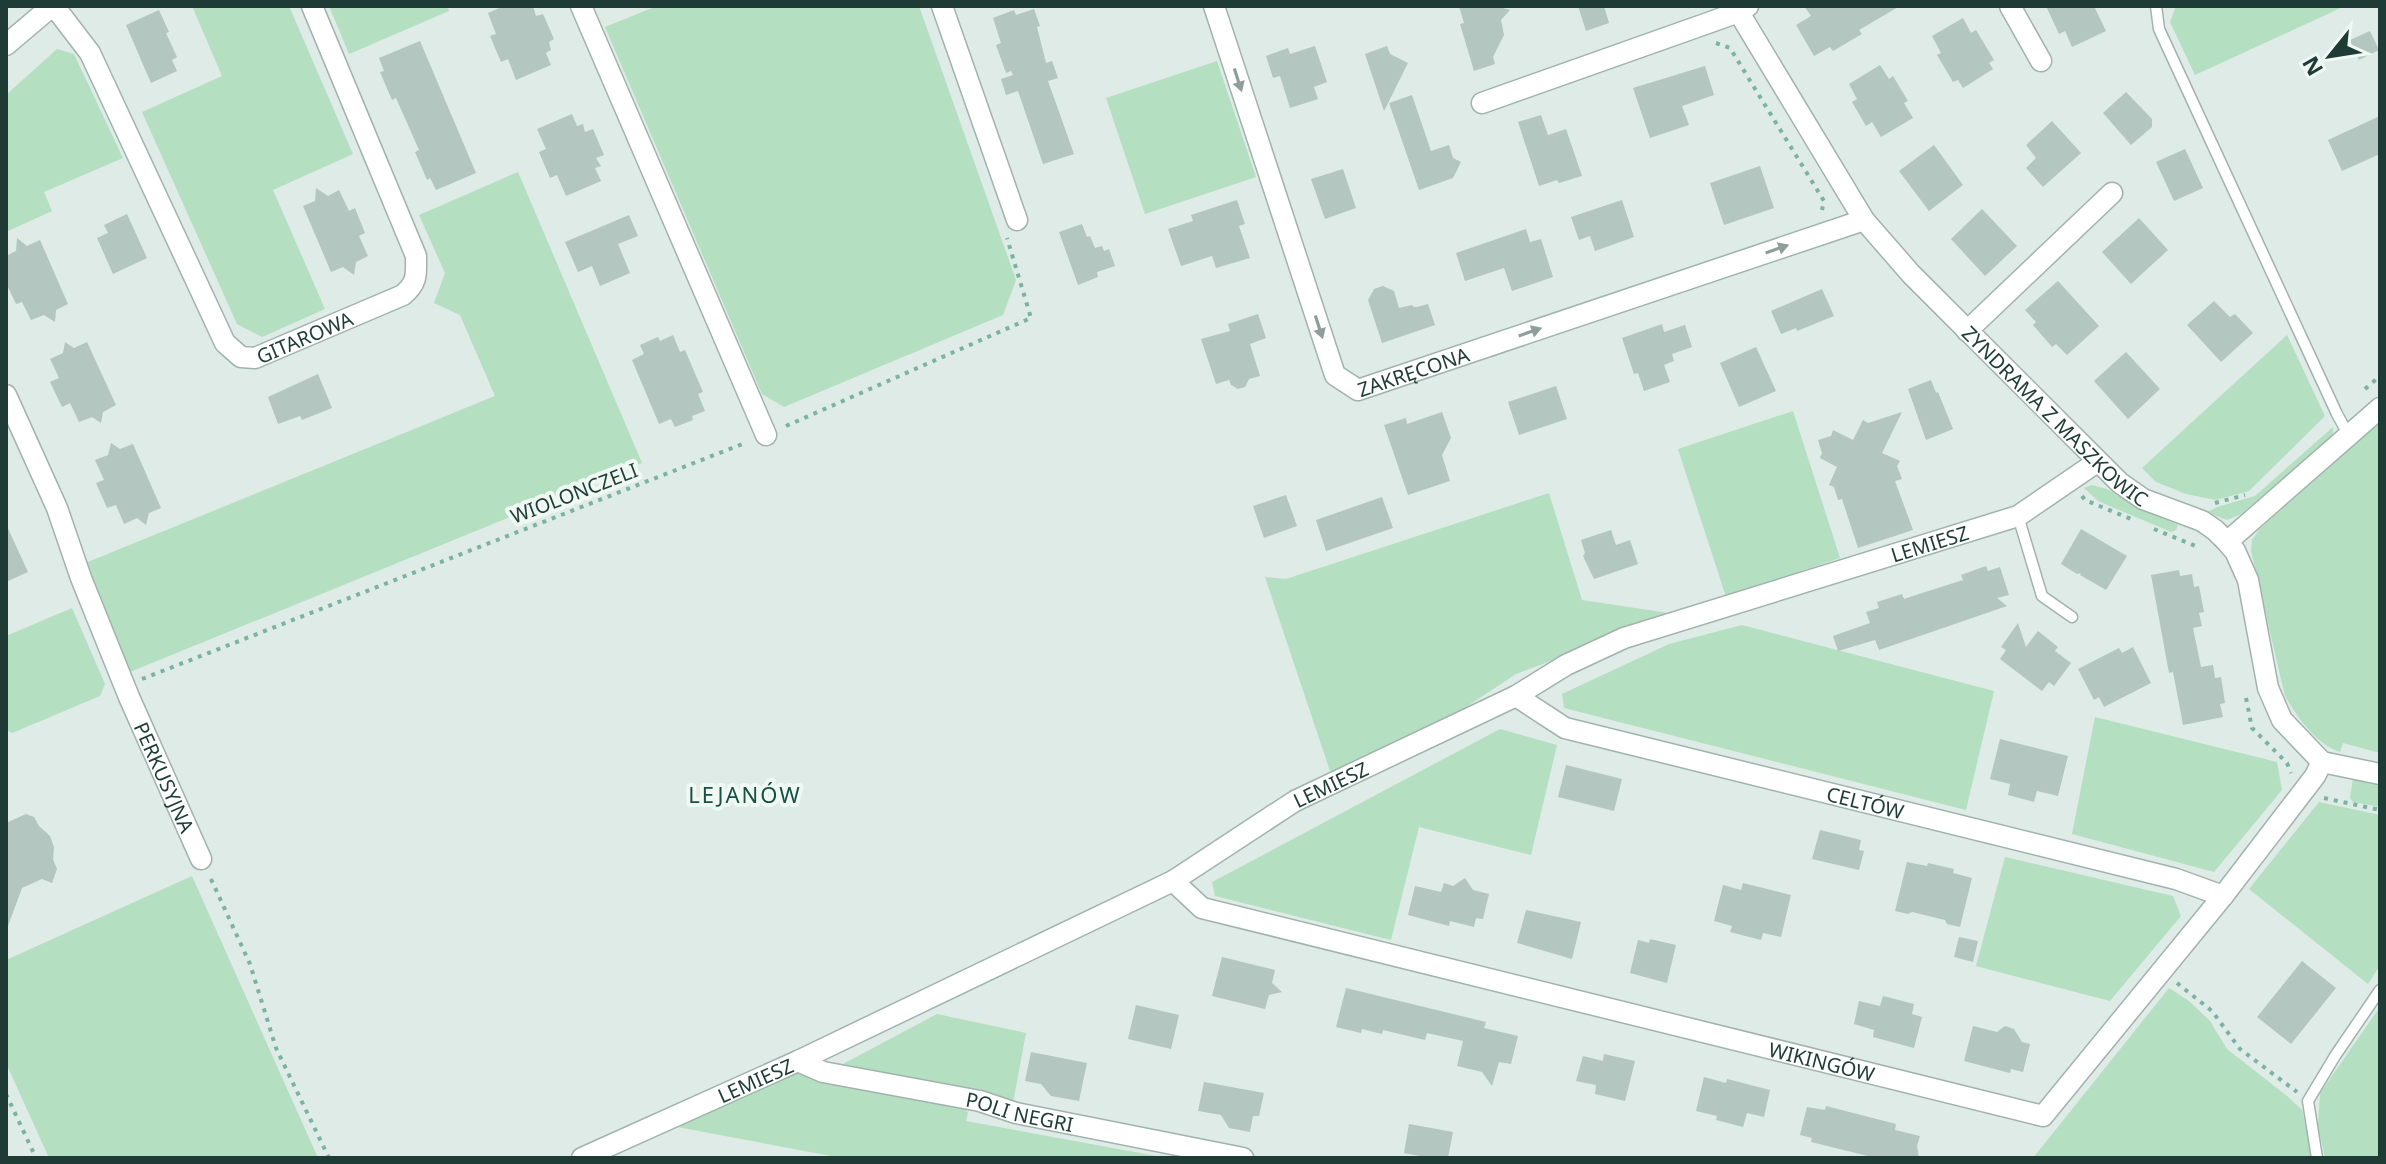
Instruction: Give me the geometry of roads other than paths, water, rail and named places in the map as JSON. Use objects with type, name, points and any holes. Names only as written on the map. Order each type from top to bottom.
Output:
[{"type":"street","name":"GITAROWA","points":[[53,6],[90,53],[225,343],[241,357],[255,358],[403,295],[414,285],[416,273],[416,256],[312,6]]},
{"type":"street","points":[[6,45],[53,6]]},
{"type":"street","points":[[581,6],[766,435]]},
{"type":"street","points":[[942,6],[1017,220]]},
{"type":"street","name":"ZAKRĘCONA","points":[[1214,6],[1335,375],[1358,390],[1864,220]]},
{"type":"street","points":[[2010,6],[2041,61]]},
{"type":"street","points":[[1482,103],[1741,8]]},
{"type":"street","name":"ZYNDRAMA Z MASZKOWIC","points":[[1741,8],[1864,220],[1911,274],[2120,483],[2143,499],[2202,521],[2235,551],[2248,580],[2271,699],[2282,720],[2322,762]]},
{"type":"street","points":[[1967,331],[2112,193]]},
{"type":"street","name":"PERKUSYJNA","points":[[6,395],[57,508],[81,578],[125,686],[201,859]]},
{"type":"street","points":[[2227,542],[2380,408]]},
{"type":"street","name":"LEMIESZ","points":[[583,1158],[798,1061],[1173,881],[1295,801],[1516,696],[1566,665],[1624,638],[2018,516],[2097,462]]},
{"type":"street","name":"CELTÓW","points":[[1516,696],[1565,728],[2176,879],[2223,896]]},
{"type":"street","points":[[2322,762],[2380,774]]},
{"type":"street","name":"WIKINGÓW","points":[[1173,881],[1202,908],[2043,1116],[2223,896],[2315,776],[2322,762]]},
{"type":"street","name":"POLI NEGRI","points":[[798,1061],[823,1072],[980,1101],[1016,1113],[1243,1158]]},
{"type":"lane","points":[[2156,6],[2159,29],[2349,436]]},
{"type":"lane","points":[[2018,516],[2042,596],[2072,617]]},
{"type":"lane","points":[[2317,1158],[2308,1101],[2380,990]]},
{"type":"district","name":"LEJANÓW","points":[[745,794]]}]
